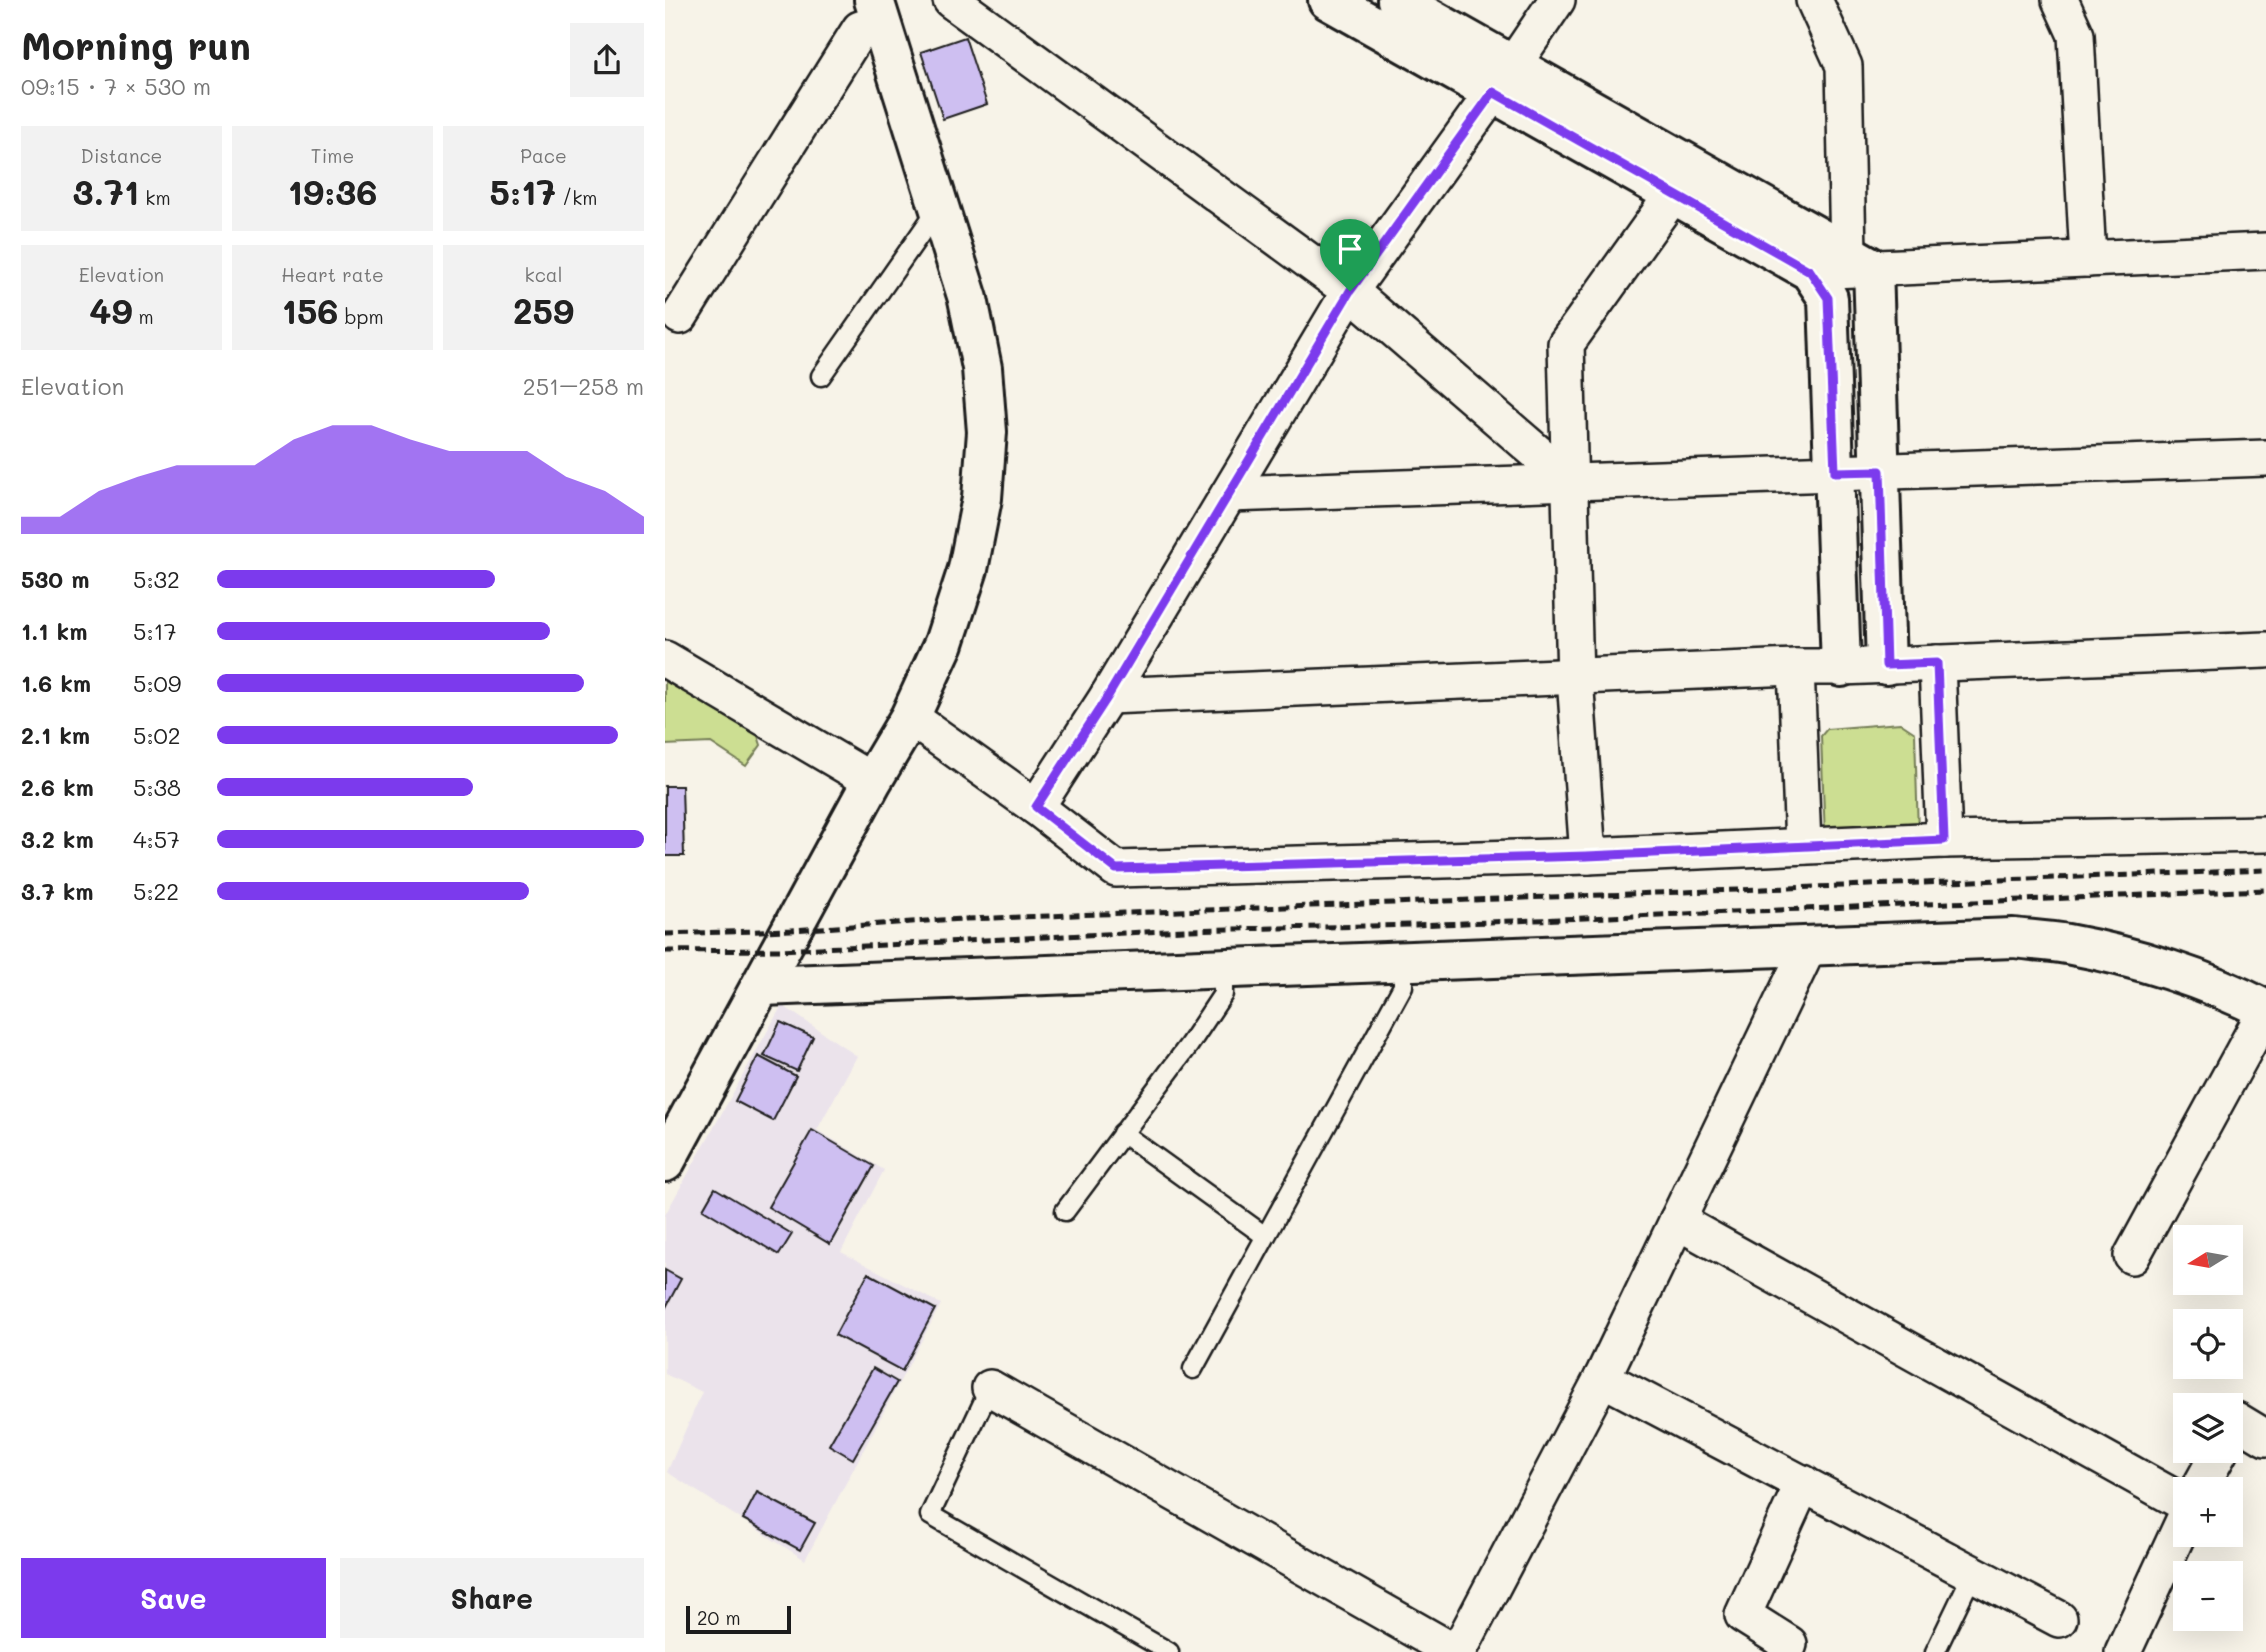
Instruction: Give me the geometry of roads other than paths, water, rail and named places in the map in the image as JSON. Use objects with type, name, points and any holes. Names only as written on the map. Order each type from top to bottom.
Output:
[{"type":"street","points":[[951,0],[1350,291],[1570,481]]},
{"type":"street","points":[[1328,0],[1503,79],[1683,180],[1861,261]]},
{"type":"street","points":[[1397,0],[1503,79]]},
{"type":"street","points":[[1036,807],[1108,696],[1350,291],[1557,0]]},
{"type":"street","points":[[1814,0],[1844,66],[1880,471],[1886,665]]},
{"type":"street","points":[[2060,0],[2076,36],[2088,259]]},
{"type":"street","points":[[665,1162],[910,717],[944,643],[968,569],[982,498],[987,432],[982,368],[968,299],[877,11],[860,29],[680,316]]},
{"type":"street","points":[[1683,180],[1810,271],[1828,298],[1841,667]]},
{"type":"street","points":[[1587,856],[1576,678],[1566,344],[1683,180]]},
{"type":"street","points":[[1810,271],[1861,261],[2088,259],[2266,251]]},
{"type":"street","points":[[1229,494],[2266,458]]},
{"type":"street","points":[[1108,696],[2266,650]]},
{"type":"street","points":[[665,659],[873,781]]},
{"type":"street","points":[[1937,663],[1944,840]]},
{"type":"street","points":[[1796,667],[1803,846]]},
{"type":"street","points":[[910,717],[1036,807],[1116,869],[1587,856],[1944,840],[2266,834]]},
{"type":"street","points":[[762,986],[2013,939],[2065,943],[2184,975],[2266,1010],[2132,1256]]},
{"type":"street","points":[[991,1388],[1456,1652],[1602,1377],[1808,948]]},
{"type":"street","points":[[1677,1221],[2173,1497]]},
{"type":"street","points":[[1602,1377],[2059,1619]]},
{"type":"street","points":[[2243,1424],[2266,1438]]},
{"type":"street","points":[[1786,1652],[1789,1644],[1743,1615],[1803,1483]]},
{"type":"street","points":[[2123,1652],[2173,1544]]},
{"type":"lane","points":[[821,376],[940,206]]},
{"type":"lane","points":[[1193,1369],[1403,986],[1403,962]]},
{"type":"lane","points":[[1065,1211],[1189,1045],[1223,994],[1223,969]]},
{"type":"lane","points":[[1122,1133],[1265,1236]]},
{"type":"lane","points":[[991,1388],[930,1515],[1169,1652]]},
{"type":"lane","points":[[1935,1652],[1973,1573]]},
{"type":"railway","points":[[665,934],[791,930],[941,920],[2266,870]]},
{"type":"railway","points":[[665,951],[782,950],[1185,930],[1415,925],[2266,890]]}]
